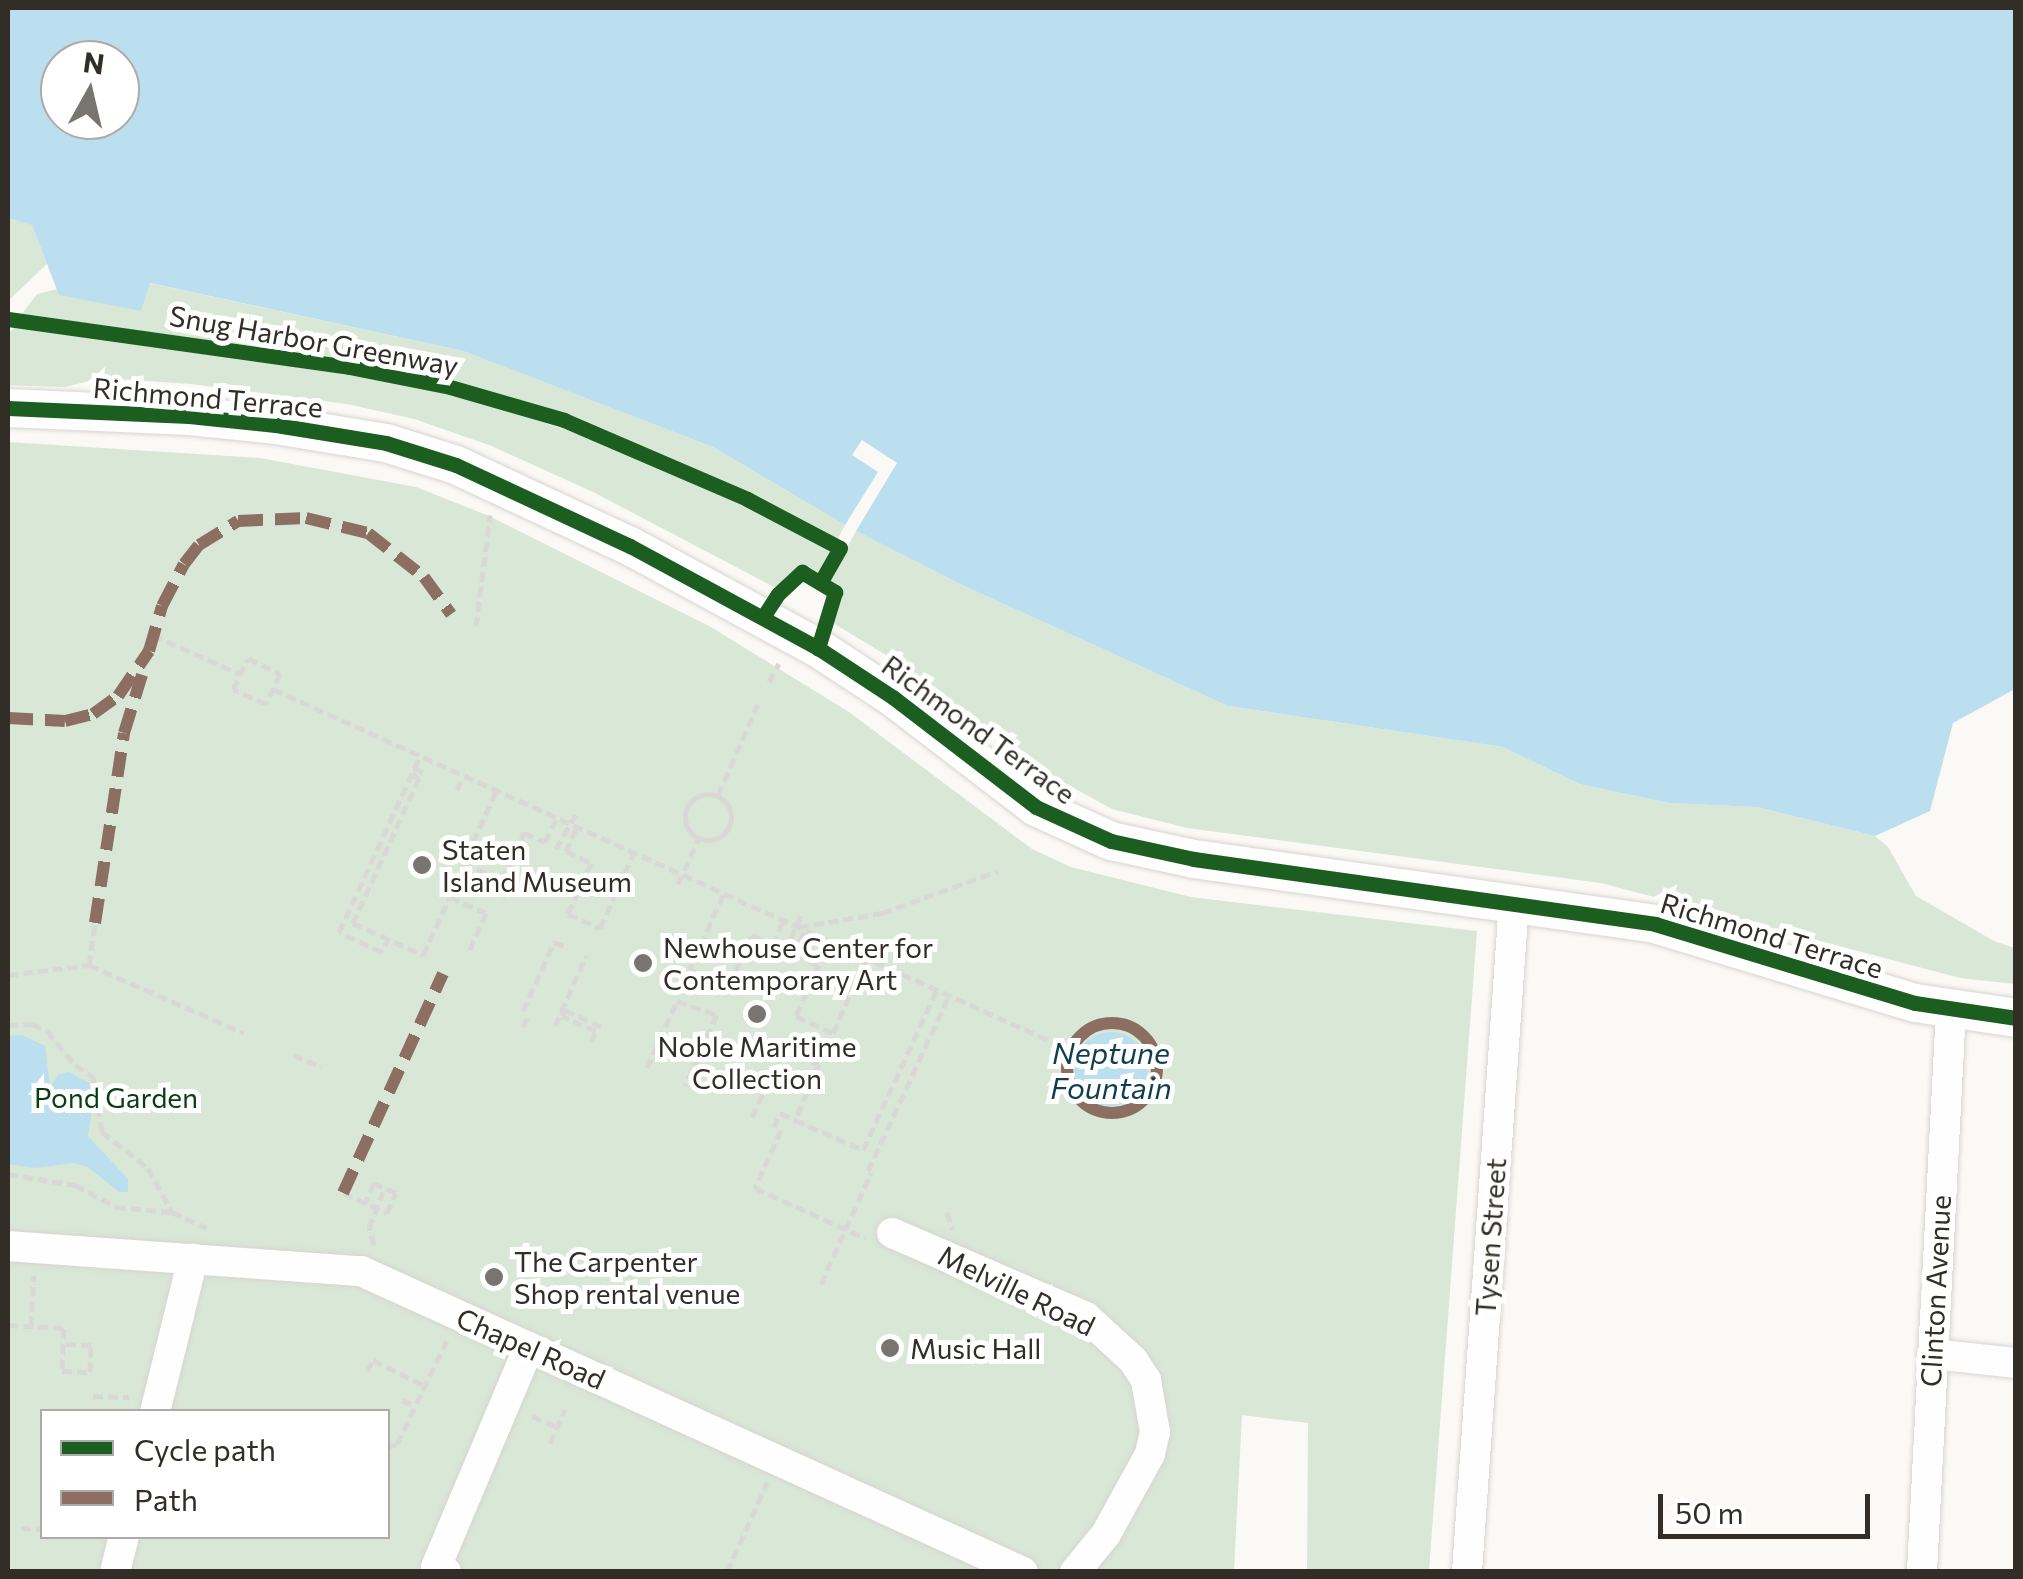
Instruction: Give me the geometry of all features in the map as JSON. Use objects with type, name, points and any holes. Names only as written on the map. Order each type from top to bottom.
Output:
[{"type":"main road","name":"Richmond Terrace","points":[[8,408],[189,416],[386,443],[520,492],[771,606],[822,635],[894,698],[1036,807],[1091,834],[1194,859],[1678,928],[1884,994],[1951,1010],[2016,1018]]},
{"type":"street","name":"Tysen Street","points":[[1467,1572],[1514,902]]},
{"type":"street","name":"Clinton Avenue","points":[[1922,1572],[1951,1010]]},
{"type":"street","name":"Melville Road","points":[[885,1238],[1086,1318],[1133,1360],[1146,1380],[1155,1432],[1150,1454],[1106,1534],[1075,1572]]},
{"type":"street","name":"Chapel Road","points":[[21,1247],[361,1271],[1023,1572]]},
{"type":"street","points":[[146,1405],[193,1260]]},
{"type":"street","points":[[446,1572],[436,1567],[528,1348]]},
{"type":"street","points":[[1932,1354],[2016,1363]]},
{"type":"street","points":[[116,1568],[123,1539]]},
{"type":"path","points":[[476,626],[490,512]]},
{"type":"path","points":[[820,583],[830,566]]},
{"type":"path","points":[[771,606],[802,572],[835,592],[822,635]]},
{"type":"path","points":[[153,635],[240,674]]},
{"type":"path","points":[[248,658],[280,674],[266,704],[233,689],[240,674],[248,658]]},
{"type":"path","points":[[769,682],[780,661]]},
{"type":"path","points":[[273,689],[1070,1050]]},
{"type":"path","points":[[718,796],[758,704]]},
{"type":"path","points":[[388,938],[382,952],[339,932],[420,757]]},
{"type":"path","points":[[413,771],[426,774]]},
{"type":"path","points":[[413,771],[419,778],[353,923],[423,955],[450,897],[486,914],[468,954]]},
{"type":"path","points":[[457,790],[463,777]]},
{"type":"path","points":[[496,792],[464,863],[502,880],[524,833],[545,842],[556,819]]},
{"type":"path","points":[[697,796],[718,796],[731,812],[730,826],[720,837],[698,838],[688,828],[687,807],[697,796]]},
{"type":"path","points":[[556,849],[576,814]]},
{"type":"path","points":[[392,816],[402,821]]},
{"type":"path","points":[[576,829],[566,852],[591,862],[568,914],[600,928],[633,855]]},
{"type":"path","points":[[678,884],[698,838]]},
{"type":"path","points":[[796,928],[882,913],[998,871]]},
{"type":"path","points":[[724,896],[690,969],[716,981],[729,986],[752,935],[773,945],[783,922]]},
{"type":"path","points":[[784,952],[803,912]]},
{"type":"path","points":[[89,965],[95,923]]},
{"type":"path","points":[[804,932],[794,954],[819,965],[796,1016],[832,1033],[866,959]]},
{"type":"path","points":[[523,1027],[554,942],[565,947]]},
{"type":"path","points":[[554,1026],[586,956]]},
{"type":"path","points":[[8,975],[89,965],[244,1033]]},
{"type":"path","points":[[894,989],[901,974]]},
{"type":"path","points":[[885,1238],[846,1229],[755,1188],[780,1113],[863,1150],[937,990]]},
{"type":"path","points":[[821,1284],[949,996]]},
{"type":"path","points":[[647,1068],[677,1001],[717,1015],[685,1086]]},
{"type":"path","points":[[590,1042],[596,1031],[562,1016],[565,1010],[604,1028]]},
{"type":"path","points":[[8,1025],[32,1024],[47,1031],[75,1064],[93,1077],[100,1098],[97,1118],[102,1132],[148,1168],[172,1212]]},
{"type":"path","points":[[752,1116],[784,1048],[820,1064],[795,1120]]},
{"type":"path","points":[[293,1055],[322,1067]]},
{"type":"path","points":[[897,1076],[910,1082]]},
{"type":"path","points":[[751,1090],[762,1095]]},
{"type":"path","points":[[8,1174],[76,1185],[116,1207],[172,1212],[206,1228]]},
{"type":"path","points":[[342,1192],[375,1208],[387,1213],[396,1194],[374,1183],[365,1203]]},
{"type":"path","points":[[375,1250],[369,1228],[384,1189]]},
{"type":"path","points":[[21,1247],[31,1326]]},
{"type":"path","points":[[390,1447],[396,1446],[459,1316]]},
{"type":"path","points":[[8,1325],[64,1328],[63,1344],[62,1371],[90,1372],[91,1345],[63,1344]]},
{"type":"path","points":[[368,1371],[373,1360],[426,1386]]},
{"type":"path","points":[[92,1396],[146,1405]]},
{"type":"path","points":[[402,1400],[415,1406]]},
{"type":"path","points":[[550,1442],[565,1410]]},
{"type":"path","points":[[727,1572],[777,1460]]},
{"type":"path","points":[[21,1528],[40,1529]]},
{"type":"green space","points":[[8,218],[32,224],[47,264],[8,301]]},
{"type":"green space","points":[[149,283],[463,351],[713,447],[845,525],[836,542],[675,461],[581,420],[510,397],[364,362],[22,314],[37,294],[57,289],[59,295]]},
{"type":"green space","points":[[18,325],[441,389],[603,442],[763,512],[834,550],[818,578],[801,568],[776,588],[593,492],[489,445],[414,419],[347,404],[191,384],[102,378],[64,387],[8,385],[8,333]]},
{"type":"green space","name":"Pond Garden","points":[[8,442],[260,458],[416,487],[489,516],[711,627],[849,712],[1032,849],[1071,867],[1191,897],[1477,931],[1429,1571],[1307,1571],[1308,1423],[1242,1415],[1234,1571],[8,1571]]},
{"type":"green space","points":[[856,531],[962,585],[1228,706],[1503,747],[1579,784],[1669,803],[1757,807],[1875,836],[1888,847],[1916,896],[1994,941],[2015,948],[2015,984],[1960,978],[1601,883],[1187,828],[1112,809],[1048,774],[891,658],[833,623],[839,591],[827,584]]},
{"type":"water","points":[[8,8],[2015,8],[2015,689],[1953,723],[1930,811],[1875,836],[1757,807],[1669,803],[1579,784],[1503,747],[1228,706],[962,585],[856,531],[897,463],[862,440],[852,455],[878,472],[845,525],[713,447],[463,351],[150,283],[141,311],[59,295],[32,225],[8,218]]},
{"type":"water","name":"Neptune Fountain","points":[[1111,1032],[1137,1043],[1148,1069],[1137,1095],[1111,1106],[1085,1095],[1074,1069],[1085,1043]]},
{"type":"water","points":[[22,1035],[45,1046],[50,1087],[58,1075],[69,1072],[89,1083],[94,1098],[88,1136],[128,1179],[128,1192],[119,1192],[88,1167],[74,1163],[35,1168],[8,1164],[8,1036]]},
{"type":"marked path","points":[[8,718],[65,721],[93,714],[118,696],[149,651],[162,606],[184,564],[199,545],[238,521],[306,518],[368,533],[424,577],[451,614]]},
{"type":"marked path","points":[[95,923],[124,733],[142,675]]},
{"type":"marked path","points":[[343,1193],[443,974]]},
{"type":"marked path","points":[[1112,1023],[1144,1036],[1157,1068],[1144,1100],[1112,1113],[1080,1100],[1067,1068],[1080,1036],[1112,1023]]},
{"type":"cycle path","name":"Snug Harbor Greenway","points":[[8,319],[349,367],[450,387],[564,420],[747,499],[840,548],[820,583]]},
{"type":"cycle path","points":[[8,408],[189,416],[276,425],[386,443],[456,465],[630,546],[818,648],[894,698],[1036,807],[1111,841],[1194,859],[1655,924],[1915,1003],[2016,1018]]},
{"type":"cycle path","points":[[763,617],[778,594],[802,572],[835,592],[818,648]]},
{"type":"place","name":"Staten Island Museum","points":[[422,865]]},
{"type":"place","name":"Newhouse Center for Contemporary Art","points":[[643,963]]},
{"type":"place","name":"Noble Maritime Collection","points":[[757,1014]]},
{"type":"place","name":"The Carpenter Shop rental venue","points":[[494,1277]]},
{"type":"place","name":"Music Hall","points":[[890,1348]]}]
